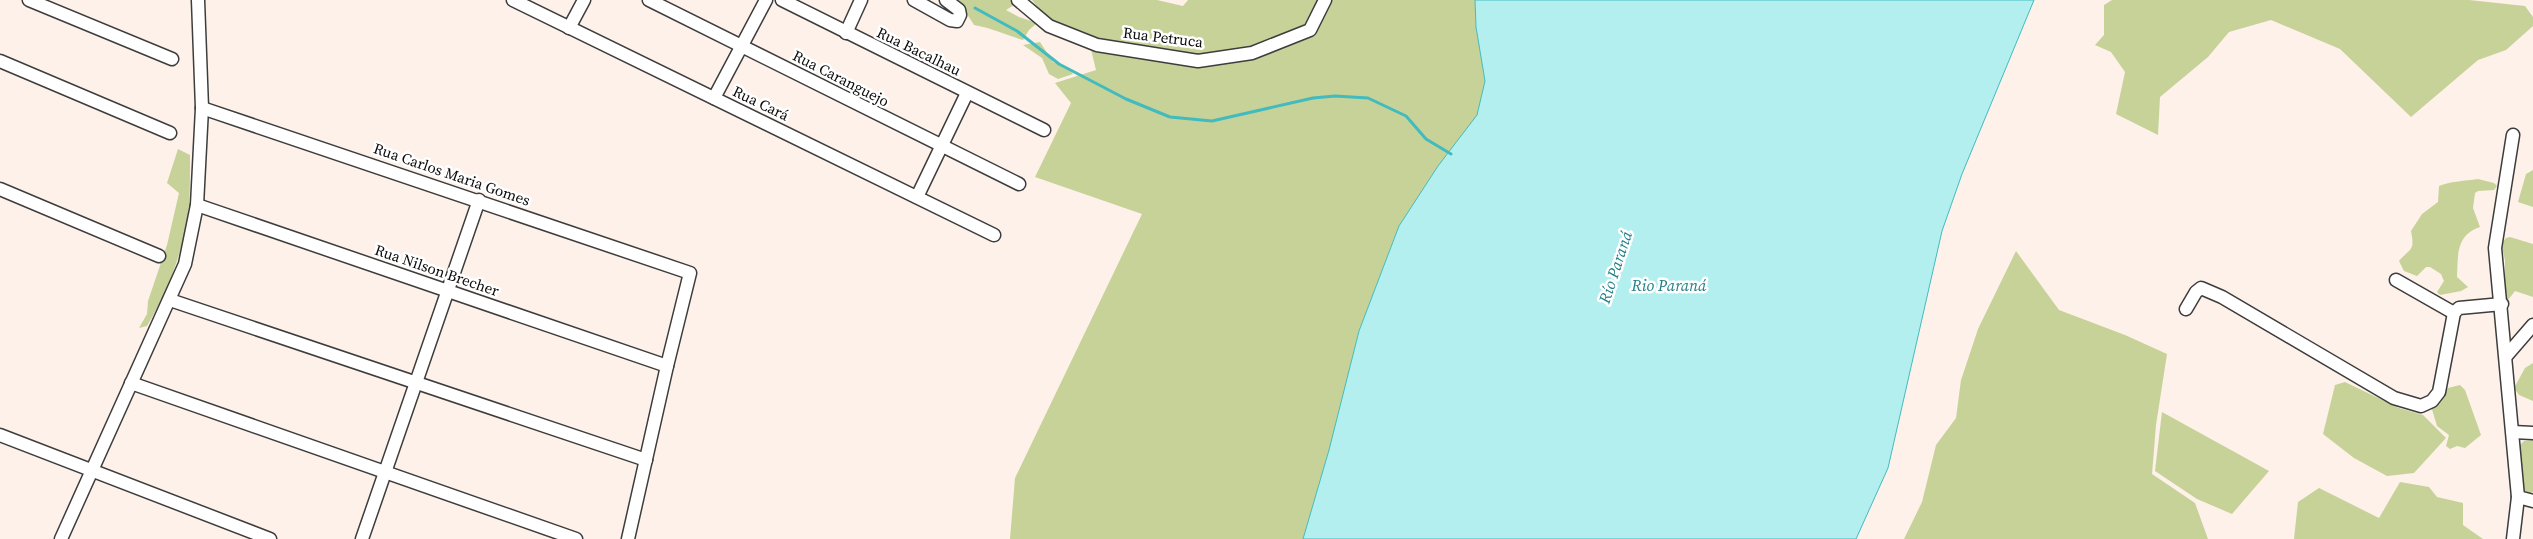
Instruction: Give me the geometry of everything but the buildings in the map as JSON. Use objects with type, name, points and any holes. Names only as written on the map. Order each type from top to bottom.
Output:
[{"type":"street","points":[[29,0],[172,59]]},
{"type":"street","points":[[61,539],[185,264],[197,205],[202,108],[198,0]]},
{"type":"street","name":"Rua Cará","points":[[514,0],[994,235]]},
{"type":"street","points":[[570,28],[584,0]]},
{"type":"street","name":"Rua Caranguejo","points":[[649,0],[1019,184]]},
{"type":"street","points":[[714,98],[766,0]]},
{"type":"street","name":"Rua Bacalhau","points":[[782,0],[1044,130]]},
{"type":"street","points":[[846,33],[861,0]]},
{"type":"street","points":[[914,0],[950,20],[956,21],[960,15],[959,10],[946,0]]},
{"type":"street","name":"Rua Petruca","points":[[1018,0],[1049,26],[1097,45],[1198,61],[1252,53],[1310,30],[1325,0]]},
{"type":"street","points":[[0,61],[170,132]]},
{"type":"street","points":[[917,197],[967,93]]},
{"type":"street","name":"Rua Carlos Maria Gomes","points":[[202,108],[479,200],[690,273],[667,366]]},
{"type":"street","points":[[2513,135],[2495,248],[2507,355],[2518,497],[2513,539]]},
{"type":"street","points":[[0,190],[159,256]]},
{"type":"street","points":[[362,539],[479,200]]},
{"type":"street","name":"Rua Nilson Brecher","points":[[197,205],[667,366]]},
{"type":"street","points":[[2396,280],[2454,313]]},
{"type":"street","points":[[2186,309],[2196,292],[2201,288],[2222,297],[2394,398],[2421,406],[2432,401],[2439,392],[2454,313],[2459,308],[2502,304]]},
{"type":"street","points":[[170,300],[646,460]]},
{"type":"street","points":[[2507,355],[2532,328]]},
{"type":"street","points":[[628,539],[667,366]]},
{"type":"street","points":[[130,383],[576,539]]},
{"type":"street","points":[[2513,432],[2533,433]]},
{"type":"street","points":[[0,435],[270,539]]},
{"type":"street","points":[[2518,497],[2533,501]]},
{"type":"green space","points":[[958,0],[1010,0],[1014,5],[1006,10],[1037,23],[1029,30],[1023,40],[974,25]]},
{"type":"green space","points":[[1032,0],[1157,0],[1183,6],[1188,0],[1475,0],[1476,27],[1485,81],[1477,116],[1438,166],[1399,226],[1359,331],[1329,450],[1303,539],[1010,539],[1015,478],[1142,214],[1035,177],[1071,103],[1055,83],[1096,70],[1087,33],[1046,18]]},
{"type":"green space","points":[[2112,0],[2469,0],[2525,6],[2533,17],[2533,26],[2506,50],[2478,60],[2411,117],[2340,49],[2271,20],[2229,32],[2208,57],[2160,97],[2158,135],[2116,114],[2125,72],[2111,52],[2095,45],[2104,35],[2104,5]]},
{"type":"green space","points":[[1040,42],[1053,62],[1069,69],[1073,74],[1058,79],[1049,74],[1042,58],[1023,45]]},
{"type":"green space","points":[[178,149],[190,155],[189,206],[184,237],[162,298],[147,326],[139,328],[147,314],[148,301],[167,245],[179,193],[167,183]]},
{"type":"green space","points":[[2533,170],[2533,207],[2518,202],[2526,174]]},
{"type":"green space","points":[[2478,179],[2494,183],[2497,186],[2494,190],[2478,191],[2475,193],[2473,208],[2480,227],[2466,235],[2458,254],[2457,277],[2468,287],[2461,291],[2440,295],[2437,292],[2444,281],[2441,274],[2430,267],[2426,267],[2417,276],[2404,271],[2399,261],[2411,249],[2411,231],[2422,214],[2438,202],[2439,186]]},
{"type":"green space","points":[[2510,237],[2533,244],[2533,297],[2515,291],[2508,300],[2505,296],[2505,260],[2501,244],[2506,238]]},
{"type":"green space","points":[[2016,251],[2059,310],[2125,335],[2167,354],[2156,425],[2152,474],[2195,503],[2208,539],[1904,539],[1922,502],[1936,445],[1956,418],[1961,380],[1978,329]]},
{"type":"green space","points":[[2533,363],[2533,401],[2519,395],[2514,388],[2525,368]]},
{"type":"green space","points":[[2345,382],[2399,408],[2423,415],[2446,438],[2414,473],[2387,476],[2354,458],[2323,434],[2335,385]]},
{"type":"green space","points":[[2460,385],[2465,390],[2481,435],[2465,448],[2457,446],[2450,449],[2446,446],[2449,435],[2437,426],[2431,406],[2448,388]]},
{"type":"green space","points":[[2162,412],[2269,471],[2232,514],[2197,499],[2155,471]]},
{"type":"green space","points":[[2533,440],[2533,492],[2529,494],[2523,489],[2518,447],[2524,441]]},
{"type":"green space","points":[[2400,482],[2429,487],[2437,497],[2463,503],[2463,525],[2483,539],[2294,539],[2298,502],[2319,488],[2379,518]]},
{"type":"water","name":"Rio Paraná","points":[[1475,0],[2034,0],[1962,174],[1942,231],[1888,468],[1856,539],[1303,539],[1329,450],[1359,331],[1399,226],[1438,166],[1477,115],[1485,81],[1476,27]]},
{"type":"waterway","points":[[975,8],[1017,31],[1059,64],[1126,99],[1170,117],[1212,121],[1313,98],[1335,96],[1368,98],[1406,116],[1426,139],[1451,154]]},
{"type":"water label","name":"Río Paraná","points":[[1615,267]]}]
